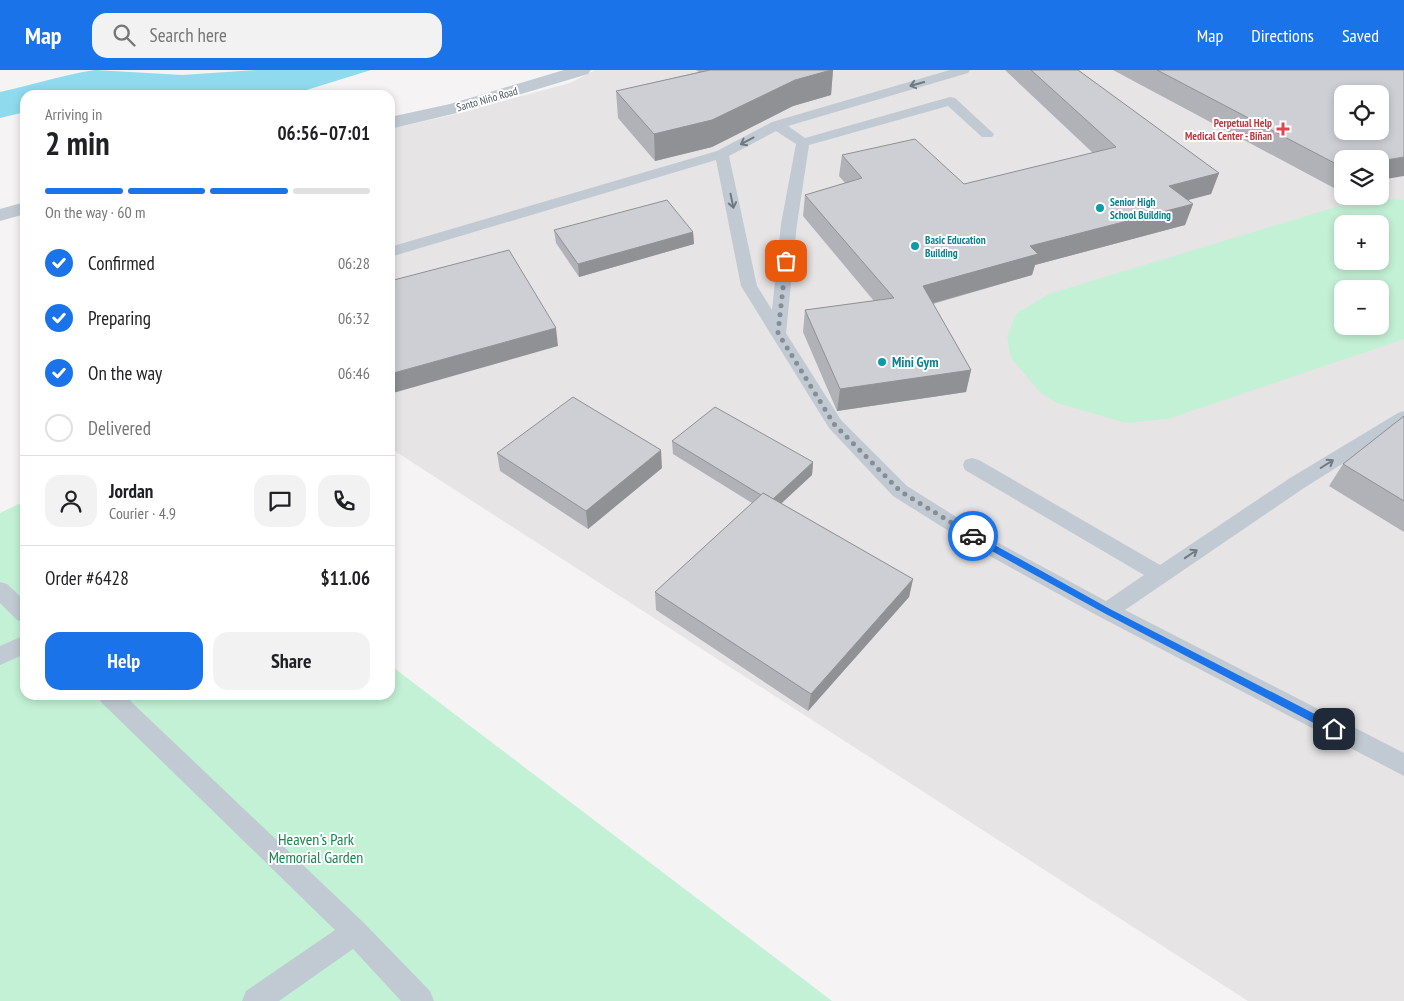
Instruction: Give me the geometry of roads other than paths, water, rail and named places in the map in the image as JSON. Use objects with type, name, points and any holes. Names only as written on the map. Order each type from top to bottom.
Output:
[{"type":"street","name":"Santo Niño Road","points":[[395,122],[455,108],[582,70]]},
{"type":"street","points":[[0,214],[20,209]]},
{"type":"lane","points":[[395,251],[722,154],[777,125],[964,70]]},
{"type":"lane","points":[[803,143],[950,101],[987,134]]},
{"type":"lane","points":[[777,125],[803,143]]},
{"type":"lane","points":[[778,333],[789,224],[803,143]]},
{"type":"lane","points":[[722,154],[749,286],[834,424],[900,491],[986,545],[1107,611],[1404,765]]},
{"type":"lane","points":[[1107,611],[1297,483],[1404,417]]},
{"type":"lane","points":[[972,465],[1160,575]]},
{"type":"lane","points":[[0,590],[20,609]]},
{"type":"lane","points":[[0,656],[20,646]]},
{"type":"lane","points":[[114,700],[355,932],[420,1001]]},
{"type":"lane","points":[[256,1001],[355,932]]},
{"type":"water","points":[[95,70],[182,75],[257,70],[371,70],[306,90],[20,90],[20,113],[0,118],[0,92]]},
{"type":"place","name":"Perpetual Help Medical Center - Biñan","points":[[1283,129]]},
{"type":"place","name":"Senior High School Building","points":[[1100,208]]},
{"type":"place","name":"Basic Education Building","points":[[915,246]]},
{"type":"place","name":"Mini Gym","points":[[882,362]]},
{"type":"park label","name":"Heaven's Park Memorial Garden","points":[[316,848]]}]
